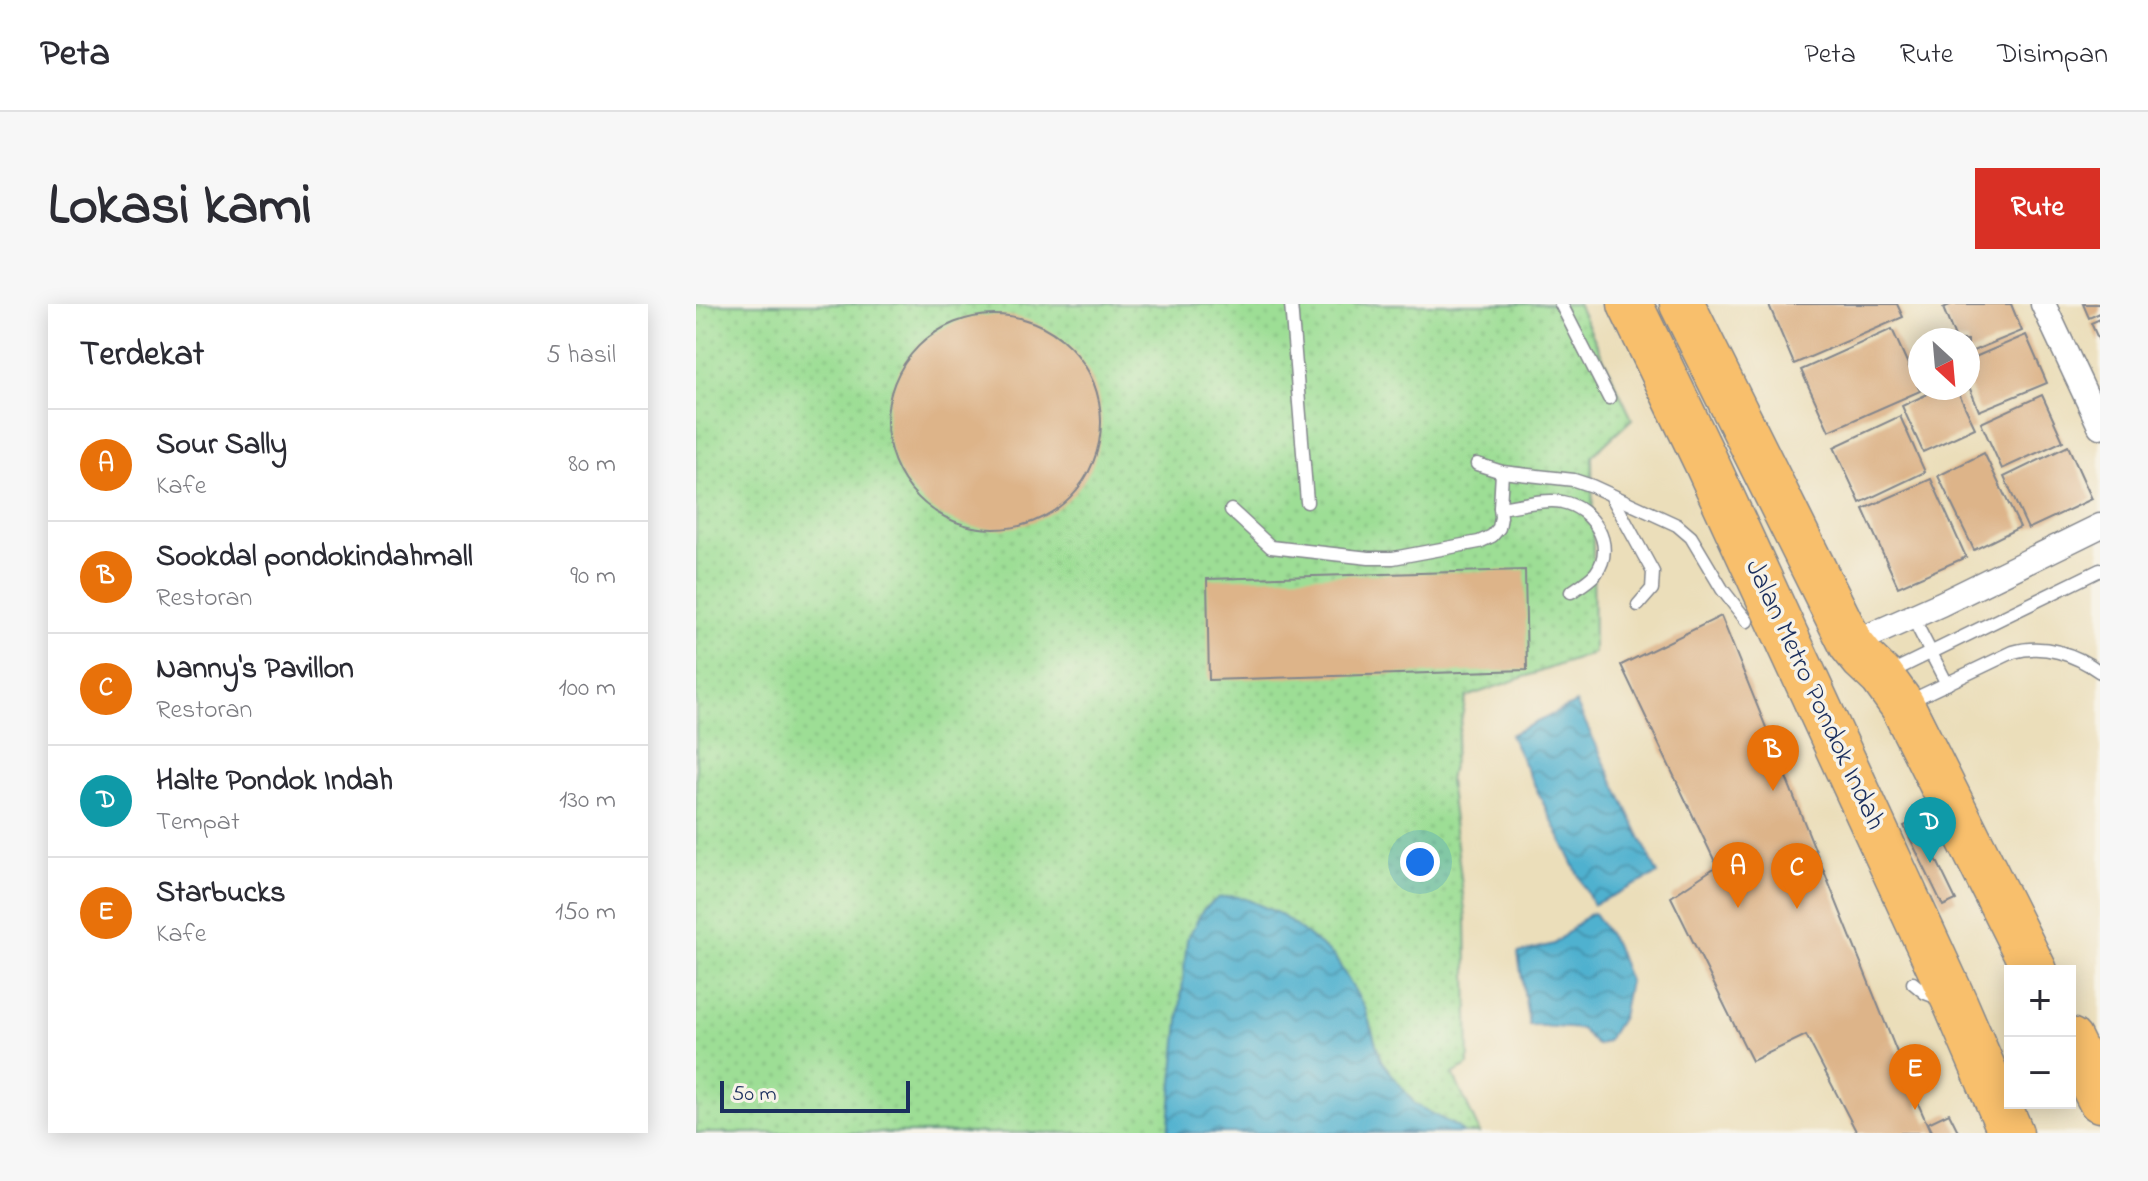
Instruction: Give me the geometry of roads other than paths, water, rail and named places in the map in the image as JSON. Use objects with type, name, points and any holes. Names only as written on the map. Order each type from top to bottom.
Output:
[{"type":"highway","name":"Jalan Metro Pondok Indah","points":[[1630,304],[1752,584],[1800,667],[1956,1005],[2004,1130]]},
{"type":"highway","name":"Jalan Metro Pondok Indah","points":[[1682,304],[1851,644],[1892,691],[2032,965]]},
{"type":"highway","points":[[1800,667],[1851,644]]},
{"type":"highway","points":[[2076,1051],[2098,1092]]},
{"type":"street","points":[[2043,304],[2097,412]]},
{"type":"street","points":[[1851,644],[2100,526]]},
{"type":"lane","points":[[1291,304],[1307,502]]},
{"type":"lane","points":[[1561,304],[1609,398]]},
{"type":"lane","points":[[1477,464],[1502,472],[1574,480],[1677,525],[1691,537],[1722,589],[1747,621],[1752,584]]},
{"type":"lane","points":[[1231,510],[1271,547],[1393,558],[1479,542],[1492,536],[1499,528],[1501,517],[1502,472]]},
{"type":"lane","points":[[1612,497],[1653,572],[1652,589],[1638,605]]},
{"type":"lane","points":[[1500,508],[1557,500],[1588,513],[1602,539],[1602,555],[1598,571],[1571,592]]},
{"type":"lane","points":[[1892,691],[1931,652],[2100,570]]},
{"type":"lane","points":[[1912,616],[1947,684]]},
{"type":"lane","points":[[1892,691],[1947,684],[2026,648],[2060,651],[2100,672]]},
{"type":"lane","points":[[1913,983],[1925,993],[1956,1005]]},
{"type":"water","points":[[1576,703],[1658,874],[1593,905],[1510,735]]},
{"type":"water","points":[[1233,896],[1280,914],[1334,956],[1365,1008],[1381,1060],[1415,1104],[1463,1133],[1168,1133],[1187,939],[1203,910],[1218,898]]},
{"type":"water","points":[[1594,913],[1615,944],[1629,981],[1622,1017],[1607,1041],[1597,1045],[1581,1029],[1529,1025],[1518,953],[1554,944]]},
{"type":"place","name":"Sookdal pondokindahmall","points":[[1773,791]]},
{"type":"place","name":"Halte Pondok Indah","points":[[1930,863]]},
{"type":"place","name":"Sour Sally","points":[[1738,908]]},
{"type":"place","name":"Nanny's Pavillon","points":[[1797,909]]},
{"type":"place","name":"Starbucks","points":[[1915,1110]]}]
